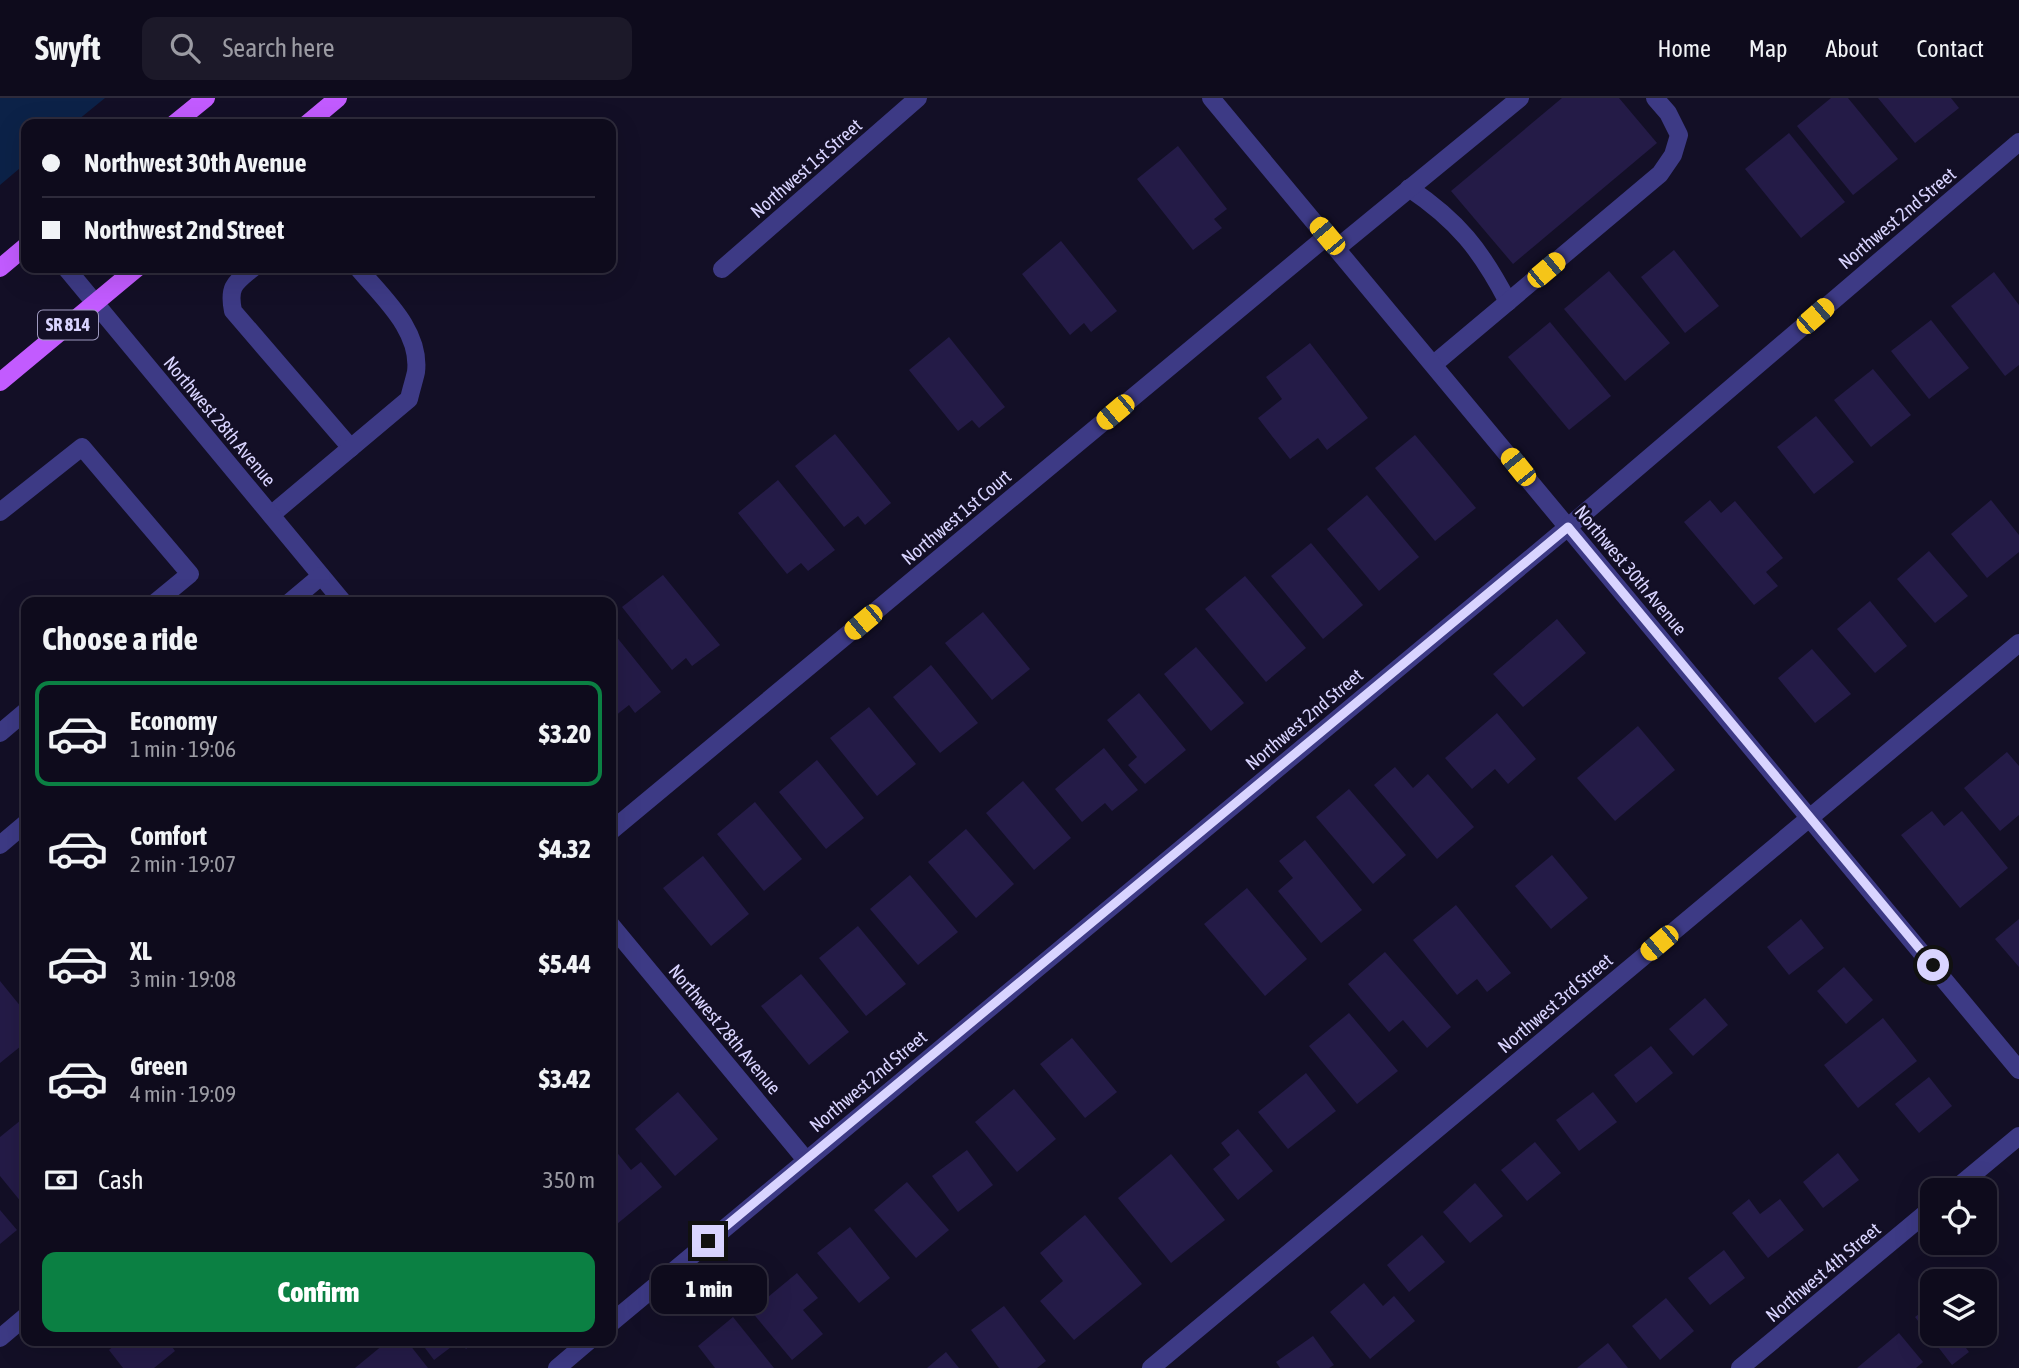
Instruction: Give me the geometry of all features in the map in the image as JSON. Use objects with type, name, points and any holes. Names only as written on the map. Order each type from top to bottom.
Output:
[{"type":"main road","points":[[180,119],[206,98]]},
{"type":"main road","points":[[313,119],[338,98]]},
{"type":"main road","points":[[0,268],[21,250]]},
{"type":"main road","name":"SR 814","points":[[0,382],[131,273]]},
{"type":"street","name":"Northwest 1st Street","points":[[722,269],[918,98]]},
{"type":"street","name":"Northwest 30th Avenue","points":[[1211,98],[2019,1070]]},
{"type":"street","name":"Northwest 1st Court","points":[[616,827],[1332,242],[1409,188],[1520,98]]},
{"type":"street","points":[[1434,364],[1660,174],[1674,155],[1679,135],[1668,113],[1656,98]]},
{"type":"street","name":"Northwest 2nd Street","points":[[616,1319],[1568,527],[2019,142]]},
{"type":"street","points":[[1409,188],[1440,208],[1476,247],[1508,302]]},
{"type":"street","name":"Northwest 28th Avenue","points":[[69,273],[339,597]]},
{"type":"street","points":[[247,273],[234,283],[230,295],[233,310],[351,448]]},
{"type":"street","points":[[271,515],[409,399],[416,370],[414,346],[405,326],[362,273]]},
{"type":"street","points":[[0,512],[82,447],[190,574],[162,597]]},
{"type":"street","points":[[296,597],[321,576]]},
{"type":"street","name":"Northwest 3rd Street","points":[[1151,1368],[2019,643]]},
{"type":"street","points":[[0,733],[21,715]]},
{"type":"street","points":[[0,845],[21,828]]},
{"type":"street","name":"Northwest 28th Avenue","points":[[616,931],[806,1160]]},
{"type":"street","points":[[1968,1178],[2019,1136]]},
{"type":"street","name":"Northwest 4th Street","points":[[1740,1368],[1920,1218]]},
{"type":"street","points":[[0,1338],[21,1320]]},
{"type":"street","points":[[557,1368],[583,1346]]},
{"type":"water","points":[[0,98],[105,98],[79,119],[21,119],[21,167],[0,185]]},
{"type":"building","points":[[1562,98],[1619,98],[1657,143],[1513,264],[1451,191]]},
{"type":"building","points":[[1831,98],[1848,98],[1898,159],[1853,195],[1797,126]]},
{"type":"building","points":[[1878,98],[1951,98],[1959,108],[1915,143]]},
{"type":"building","points":[[1789,133],[1845,202],[1801,238],[1745,169]]},
{"type":"building","points":[[1178,146],[1227,209],[1214,219],[1222,228],[1193,250],[1137,179]]},
{"type":"building","points":[[1061,241],[1117,311],[1091,332],[1084,323],[1070,335],[1022,274]]},
{"type":"building","points":[[1674,250],[1719,306],[1685,333],[1641,277]]},
{"type":"building","points":[[1609,271],[1670,343],[1625,381],[1564,309]]},
{"type":"building","points":[[1994,272],[2019,305],[2019,365],[2005,376],[1951,306]]},
{"type":"building","points":[[1931,320],[1969,368],[1929,399],[1891,351]]},
{"type":"building","points":[[1550,322],[1611,396],[1569,430],[1508,357]]},
{"type":"building","points":[[949,337],[1005,407],[979,428],[972,420],[958,431],[909,370]]},
{"type":"building","points":[[1310,343],[1368,418],[1327,450],[1318,438],[1290,459],[1258,418],[1282,399],[1266,377]]},
{"type":"building","points":[[1873,369],[1911,415],[1871,447],[1834,400]]},
{"type":"building","points":[[1816,416],[1854,462],[1814,494],[1777,447]]},
{"type":"building","points":[[835,434],[891,503],[865,525],[858,516],[844,527],[795,466]]},
{"type":"building","points":[[1415,435],[1476,508],[1435,541],[1375,468]]},
{"type":"building","points":[[778,480],[835,550],[808,571],[801,563],[787,574],[738,513]]},
{"type":"building","points":[[1367,495],[1419,557],[1379,591],[1327,529]]},
{"type":"building","points":[[1710,500],[1721,513],[1735,501],[1783,558],[1766,572],[1778,586],[1754,605],[1684,522]]},
{"type":"building","points":[[1991,500],[2019,535],[2019,552],[1987,578],[1951,534]]},
{"type":"building","points":[[1311,543],[1363,605],[1323,639],[1271,576]]},
{"type":"building","points":[[1929,551],[1968,596],[1935,623],[1897,579]]},
{"type":"building","points":[[663,575],[720,645],[692,666],[686,658],[672,670],[622,607]]},
{"type":"building","points":[[1245,576],[1306,648],[1266,682],[1205,609]]},
{"type":"building","points":[[1870,601],[1907,646],[1875,673],[1837,629]]},
{"type":"building","points":[[983,612],[1030,669],[992,700],[945,643]]},
{"type":"building","points":[[1557,619],[1586,653],[1523,707],[1493,674]]},
{"type":"building","points":[[616,636],[661,692],[635,713],[629,705],[616,715]]},
{"type":"building","points":[[1196,647],[1244,703],[1211,731],[1164,674]]},
{"type":"building","points":[[1812,649],[1851,694],[1815,723],[1778,678]]},
{"type":"building","points":[[931,665],[978,723],[940,753],[893,697]]},
{"type":"building","points":[[1139,693],[1186,750],[1145,784],[1128,765],[1137,757],[1107,720]]},
{"type":"building","points":[[869,707],[916,764],[877,796],[830,738]]},
{"type":"building","points":[[1497,713],[1536,759],[1508,784],[1495,769],[1472,789],[1445,758]]},
{"type":"building","points":[[1638,726],[1675,770],[1615,821],[1577,778]]},
{"type":"building","points":[[1104,748],[1138,790],[1112,811],[1105,803],[1082,822],[1055,789]]},
{"type":"building","points":[[2007,752],[2019,766],[2019,815],[2000,831],[1964,788]]},
{"type":"building","points":[[817,760],[864,818],[826,849],[779,792]]},
{"type":"building","points":[[1395,767],[1413,788],[1428,774],[1474,827],[1437,859],[1374,785]]},
{"type":"building","points":[[1023,781],[1071,838],[1034,870],[986,813]]},
{"type":"building","points":[[1349,789],[1406,855],[1373,884],[1316,817]]},
{"type":"building","points":[[755,802],[802,859],[764,891],[717,834]]},
{"type":"building","points":[[1932,811],[1944,826],[1962,811],[2008,868],[1960,908],[1901,835]]},
{"type":"building","points":[[966,829],[1014,884],[976,918],[928,862]]},
{"type":"building","points":[[1305,840],[1362,910],[1321,943],[1278,891],[1293,878],[1279,861]]},
{"type":"building","points":[[1552,855],[1588,898],[1551,929],[1515,886]]},
{"type":"building","points":[[703,856],[749,914],[711,946],[663,888]]},
{"type":"building","points":[[910,875],[958,932],[918,965],[870,909]]},
{"type":"building","points":[[1247,888],[1307,959],[1265,996],[1204,924]]},
{"type":"building","points":[[1456,905],[1511,973],[1487,992],[1477,979],[1457,995],[1413,940]]},
{"type":"building","points":[[1801,919],[1824,948],[1789,975],[1767,947]]},
{"type":"building","points":[[2019,919],[2019,967],[1995,939]]},
{"type":"building","points":[[858,926],[906,984],[866,1016],[819,958]]},
{"type":"building","points":[[1385,952],[1451,1027],[1427,1048],[1403,1020],[1389,1032],[1348,984]]},
{"type":"building","points":[[1844,967],[1873,1000],[1846,1024],[1817,991]]},
{"type":"building","points":[[801,974],[849,1032],[809,1065],[761,1006]]},
{"type":"building","points":[[0,981],[21,1007],[21,1046],[0,1063]]},
{"type":"building","points":[[1705,998],[1728,1025],[1693,1056],[1669,1029]]},
{"type":"building","points":[[1349,1013],[1398,1071],[1357,1104],[1309,1046]]},
{"type":"building","points":[[1883,1018],[1917,1061],[1858,1108],[1824,1065]]},
{"type":"building","points":[[1072,1038],[1117,1092],[1085,1118],[1040,1064]]},
{"type":"building","points":[[1651,1046],[1673,1073],[1636,1103],[1614,1075]]},
{"type":"building","points":[[1306,1073],[1336,1111],[1288,1149],[1258,1112]]},
{"type":"building","points":[[1929,1077],[1952,1106],[1919,1133],[1895,1104]]},
{"type":"building","points":[[1014,1089],[1056,1139],[1017,1172],[975,1122]]},
{"type":"building","points":[[678,1092],[718,1139],[675,1176],[635,1129]]},
{"type":"building","points":[[1593,1092],[1617,1122],[1579,1151],[1556,1120]]},
{"type":"building","points":[[21,1120],[21,1202],[0,1176],[0,1137]]},
{"type":"building","points":[[1238,1129],[1273,1171],[1238,1200],[1213,1169],[1230,1155],[1221,1143]]},
{"type":"building","points":[[1535,1142],[1561,1173],[1527,1201],[1501,1170]]},
{"type":"building","points":[[967,1150],[993,1185],[958,1212],[932,1176]]},
{"type":"building","points":[[616,1151],[631,1170],[641,1162],[662,1187],[617,1224]]},
{"type":"building","points":[[1838,1153],[1859,1180],[1823,1208],[1803,1182]]},
{"type":"building","points":[[1171,1154],[1225,1220],[1171,1263],[1118,1198]]},
{"type":"building","points":[[907,1182],[949,1230],[916,1258],[874,1210]]},
{"type":"building","points":[[1475,1183],[1503,1216],[1470,1243],[1443,1212]]},
{"type":"building","points":[[1749,1199],[1760,1214],[1780,1199],[1804,1230],[1768,1258],[1732,1213]]},
{"type":"building","points":[[0,1210],[17,1230],[0,1244]]},
{"type":"building","points":[[1085,1215],[1142,1284],[1074,1340],[1040,1301],[1063,1281],[1040,1253]]},
{"type":"building","points":[[850,1227],[890,1278],[859,1303],[817,1253]]},
{"type":"building","points":[[1422,1235],[1445,1262],[1409,1292],[1387,1265]]},
{"type":"building","points":[[1724,1250],[1745,1278],[1710,1305],[1688,1278]]},
{"type":"building","points":[[797,1273],[818,1298],[803,1310],[823,1334],[792,1360],[751,1311]]},
{"type":"building","points":[[1364,1283],[1383,1306],[1394,1296],[1415,1321],[1370,1359],[1330,1312]]},
{"type":"building","points":[[1666,1298],[1694,1331],[1660,1360],[1632,1326]]},
{"type":"building","points":[[1004,1306],[1046,1361],[1037,1368],[999,1368],[971,1330]]},
{"type":"building","points":[[733,1317],[774,1368],[715,1368],[698,1346]]},
{"type":"building","points":[[1899,1333],[1923,1362],[1916,1368],[1857,1368]]},
{"type":"building","points":[[1313,1336],[1334,1365],[1329,1368],[1280,1368],[1276,1362]]},
{"type":"building","points":[[1608,1343],[1628,1368],[1577,1368]]},
{"type":"building","points":[[114,1346],[171,1346],[175,1351],[154,1368],[123,1368],[109,1350]]},
{"type":"building","points":[[382,1346],[411,1346],[428,1368],[355,1368]]},
{"type":"building","points":[[424,1346],[452,1346],[434,1360]]},
{"type":"building","points":[[1937,1346],[1964,1346],[1969,1352],[1952,1365]]},
{"type":"building","points":[[946,1352],[959,1368],[927,1368]]},
{"type":"route","points":[[708,1241],[1568,527],[1933,965]]}]
